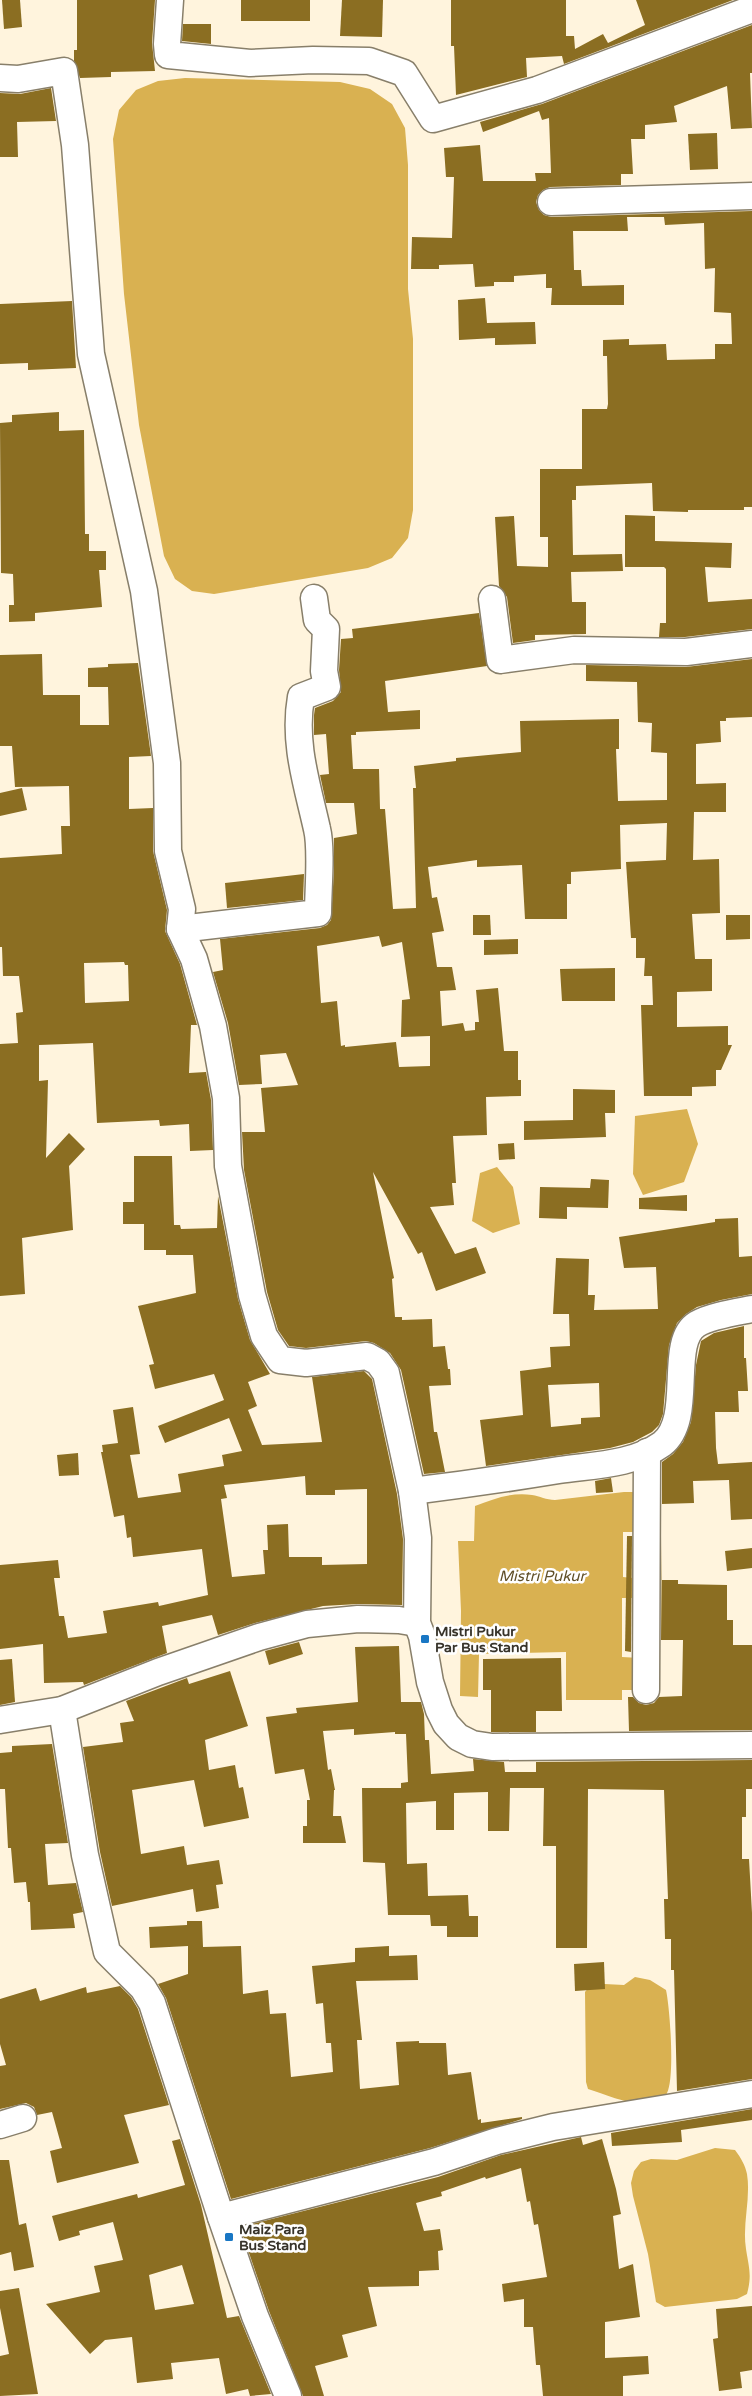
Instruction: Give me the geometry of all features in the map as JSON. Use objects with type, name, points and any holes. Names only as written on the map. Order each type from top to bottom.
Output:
[{"type":"street","points":[[170,0],[168,55],[250,63],[313,60],[368,61],[404,72],[433,119],[537,90],[752,9]]},
{"type":"street","points":[[0,78],[18,79],[64,71],[75,145],[91,354],[144,591],[167,763],[168,845],[182,909],[180,929],[194,960],[213,1026],[226,1098],[228,1166],[252,1295],[264,1336],[280,1360],[306,1363],[367,1356],[378,1362],[386,1373],[412,1491],[418,1556],[417,1623],[422,1636],[430,1682],[439,1710],[446,1724],[458,1737],[472,1744],[518,1747],[752,1745]]},
{"type":"street","points":[[551,202],[752,196]]},
{"type":"street","points":[[180,929],[318,913],[318,830],[309,805],[300,752],[298,716],[301,697],[327,687],[324,671],[326,629],[318,620],[314,598]]},
{"type":"street","points":[[492,599],[500,660],[574,650],[686,652],[752,644]]},
{"type":"street","points":[[412,1491],[600,1465],[633,1458],[647,1452],[664,1442],[677,1422],[680,1398],[680,1369],[684,1346],[690,1331],[697,1324],[752,1309]]},
{"type":"street","points":[[646,1690],[647,1452]]},
{"type":"street","points":[[0,1720],[62,1710],[100,1697],[130,1682],[282,1630],[307,1624],[358,1619],[399,1620],[417,1623]]},
{"type":"street","points":[[62,1710],[85,1855],[107,1952],[143,1988],[152,2003],[255,2316],[288,2396]]},
{"type":"street","points":[[221,2217],[424,2165],[497,2141],[553,2127],[752,2094]]},
{"type":"water","points":[[185,78],[340,82],[370,89],[392,104],[405,128],[408,165],[408,289],[413,339],[413,510],[408,538],[392,558],[368,568],[214,594],[192,591],[175,579],[164,556],[139,425],[124,294],[113,139],[119,110],[136,90],[158,81]]},
{"type":"water","points":[[687,1109],[698,1144],[684,1182],[643,1195],[633,1174],[635,1116]]},
{"type":"water","points":[[497,1167],[513,1187],[520,1224],[493,1233],[472,1221],[480,1173]]},
{"type":"water","name":"Mistri Pukur","points":[[624,1492],[644,1492],[635,1532],[623,1532],[623,1577],[642,1579],[641,1598],[622,1598],[622,1657],[640,1658],[639,1690],[622,1690],[622,1700],[566,1700],[566,1652],[479,1654],[478,1697],[460,1696],[461,1611],[458,1541],[474,1541],[475,1506],[517,1494],[555,1500]]},
{"type":"water","points":[[635,1977],[650,1980],[666,1990],[671,2043],[671,2073],[666,2094],[660,2100],[642,2104],[614,2098],[588,2089],[586,2082],[585,1992],[589,1988],[598,1985],[624,1985]]},
{"type":"water","points":[[715,2148],[735,2150],[747,2174],[748,2193],[745,2240],[750,2276],[747,2294],[737,2299],[665,2307],[656,2302],[648,2254],[633,2196],[631,2183],[634,2171],[641,2162],[651,2159],[677,2160]]},
{"type":"building","points":[[2,0],[20,0],[22,27],[4,29]]},
{"type":"building","points":[[77,0],[155,0],[152,43],[155,71],[111,72],[111,77],[80,78],[74,61],[74,50],[77,50]]},
{"type":"building","points":[[241,0],[310,0],[310,21],[241,21]]},
{"type":"building","points":[[342,0],[383,0],[382,37],[340,36]]},
{"type":"building","points":[[451,0],[566,0],[566,36],[574,36],[575,49],[603,34],[608,43],[645,25],[636,0],[733,0],[564,64],[562,56],[526,58],[527,77],[456,95],[454,46],[451,46]]},
{"type":"building","points":[[183,24],[211,24],[211,44],[182,41]]},
{"type":"building","points":[[752,25],[752,73],[750,73],[752,128],[731,129],[727,86],[674,106],[677,122],[645,125],[645,139],[631,139],[633,174],[621,174],[621,185],[550,187],[538,195],[536,202],[539,210],[544,215],[551,217],[752,211],[752,507],[744,507],[744,510],[653,511],[652,483],[576,486],[576,500],[572,500],[573,555],[622,554],[623,571],[571,572],[572,602],[586,602],[586,634],[535,635],[535,640],[513,643],[507,597],[499,586],[495,517],[514,516],[517,566],[548,567],[548,537],[540,537],[540,469],[582,469],[582,409],[607,409],[608,404],[607,356],[603,356],[603,340],[629,339],[629,345],[666,344],[667,360],[715,359],[715,344],[732,344],[731,313],[714,312],[715,268],[705,269],[704,223],[665,225],[664,217],[627,217],[628,231],[573,231],[574,270],[581,270],[582,286],[624,285],[624,305],[551,305],[552,288],[546,288],[546,274],[514,276],[514,282],[494,282],[494,286],[475,287],[473,264],[439,265],[439,269],[411,269],[412,237],[452,238],[454,177],[446,177],[444,148],[480,145],[483,181],[536,181],[535,173],[551,173],[549,118],[542,120],[539,111],[483,132],[480,122],[542,104]]},
{"type":"building","points":[[51,88],[56,121],[17,122],[18,157],[0,157],[0,93],[20,94]]},
{"type":"building","points":[[717,133],[718,169],[690,170],[688,134]]},
{"type":"building","points":[[485,298],[487,323],[535,322],[536,344],[495,345],[495,338],[459,340],[458,300]]},
{"type":"building","points":[[72,301],[76,368],[28,370],[28,363],[0,364],[0,304]]},
{"type":"building","points":[[59,412],[59,431],[84,430],[85,534],[89,534],[89,551],[106,551],[106,570],[99,570],[102,607],[35,613],[35,621],[9,622],[9,605],[14,605],[13,574],[1,573],[0,423],[12,422],[12,415]]},
{"type":"building","points":[[625,515],[655,516],[655,541],[732,543],[731,568],[705,567],[708,602],[752,599],[752,629],[685,637],[659,637],[660,623],[666,623],[666,569],[664,567],[625,567]]},
{"type":"building","points":[[479,613],[487,666],[385,681],[388,712],[420,710],[420,729],[356,732],[356,735],[351,735],[353,769],[379,769],[380,809],[385,809],[393,909],[416,908],[413,788],[416,788],[414,766],[456,761],[456,758],[521,752],[520,721],[619,719],[619,749],[616,749],[618,801],[667,800],[667,753],[651,752],[652,723],[638,722],[637,682],[586,681],[586,665],[686,667],[752,659],[752,717],[726,718],[726,721],[720,721],[721,742],[696,744],[696,784],[726,783],[726,812],[694,812],[693,860],[719,859],[720,913],[692,914],[695,959],[712,959],[712,991],[677,992],[677,1027],[728,1026],[728,1045],[732,1045],[721,1070],[716,1070],[716,1086],[692,1087],[692,1096],[644,1096],[641,1005],[653,1005],[652,976],[644,976],[645,958],[636,958],[636,938],[631,938],[626,862],[666,860],[667,823],[620,825],[621,869],[571,872],[571,884],[567,884],[567,919],[525,919],[522,865],[477,867],[477,860],[428,867],[432,898],[437,897],[444,931],[432,933],[437,967],[452,967],[456,990],[440,991],[442,1026],[463,1023],[465,1031],[475,1030],[475,1022],[479,1022],[476,990],[498,988],[504,1051],[518,1051],[518,1080],[521,1080],[521,1096],[486,1097],[487,1135],[453,1136],[456,1183],[452,1183],[454,1205],[430,1207],[455,1254],[476,1247],[486,1273],[436,1291],[422,1252],[418,1254],[373,1172],[394,1278],[392,1279],[395,1317],[402,1317],[402,1320],[432,1319],[433,1347],[445,1346],[451,1385],[429,1386],[434,1432],[437,1432],[445,1472],[424,1474],[401,1370],[390,1353],[374,1343],[366,1341],[306,1348],[289,1346],[278,1330],[267,1292],[244,1170],[242,1132],[265,1132],[261,1088],[298,1085],[286,1053],[260,1055],[262,1084],[239,1085],[228,1023],[213,972],[223,970],[220,939],[320,928],[327,925],[331,920],[334,838],[357,834],[354,803],[326,803],[320,775],[329,774],[326,734],[314,735],[314,715],[315,708],[333,701],[341,692],[339,670],[341,639],[353,638],[352,629]],"holes":[[[379,936],[382,947],[402,942],[410,999],[402,1000],[401,1037],[430,1036],[430,1066],[399,1067],[396,1042],[341,1046],[337,1001],[321,1003],[317,946]]]},
{"type":"building","points":[[42,654],[43,695],[80,695],[80,725],[109,725],[108,687],[88,687],[88,668],[108,667],[108,664],[138,663],[151,756],[129,757],[129,809],[153,808],[153,851],[167,910],[165,931],[180,964],[197,1025],[191,1025],[189,1073],[206,1072],[211,1100],[213,1150],[190,1151],[189,1124],[160,1126],[159,1120],[97,1123],[93,1043],[39,1045],[39,1081],[48,1080],[46,1158],[69,1133],[85,1149],[69,1166],[73,1230],[22,1238],[25,1294],[0,1296],[0,1044],[18,1043],[16,1013],[23,1012],[19,976],[3,976],[2,947],[0,947],[0,858],[62,854],[61,826],[70,826],[69,786],[15,787],[12,746],[0,746],[0,655]],"holes":[[[124,962],[125,965],[128,965],[129,1001],[85,1003],[84,963]]]},
{"type":"building","points":[[22,788],[27,810],[0,816],[0,793]]},
{"type":"building","points":[[304,874],[303,900],[227,908],[225,883]]},
{"type":"building","points":[[473,915],[490,915],[491,935],[473,935]]},
{"type":"building","points":[[726,915],[750,915],[750,939],[726,940]]},
{"type":"building","points":[[518,939],[518,954],[484,955],[484,940]]},
{"type":"building","points":[[615,968],[615,1001],[562,1001],[560,969]]},
{"type":"building","points":[[573,1089],[615,1090],[615,1113],[605,1113],[606,1137],[524,1140],[524,1121],[573,1120]]},
{"type":"building","points":[[514,1143],[515,1159],[499,1160],[498,1144]]},
{"type":"building","points":[[134,1156],[172,1156],[174,1225],[180,1225],[181,1229],[217,1228],[218,1196],[238,1299],[250,1340],[270,1374],[248,1382],[257,1406],[248,1410],[262,1445],[322,1442],[312,1377],[364,1371],[372,1379],[397,1494],[403,1539],[402,1605],[358,1604],[323,1606],[255,1623],[218,1635],[212,1615],[162,1626],[167,1653],[84,1685],[83,1682],[44,1683],[43,1644],[0,1649],[0,1565],[58,1560],[60,1578],[54,1578],[59,1616],[64,1616],[68,1638],[107,1633],[103,1611],[158,1602],[159,1606],[208,1595],[202,1549],[133,1557],[131,1537],[127,1538],[124,1515],[114,1517],[101,1452],[103,1452],[102,1445],[118,1443],[113,1410],[133,1407],[140,1454],[130,1455],[138,1498],[181,1492],[178,1474],[224,1466],[222,1455],[242,1451],[229,1418],[165,1443],[158,1426],[224,1400],[214,1374],[155,1389],[149,1365],[154,1364],[138,1306],[196,1293],[193,1255],[166,1255],[166,1250],[144,1250],[144,1224],[123,1224],[123,1202],[134,1202]],"holes":[[[305,1476],[306,1495],[335,1495],[335,1490],[367,1489],[367,1564],[322,1565],[322,1557],[289,1557],[288,1524],[267,1525],[268,1550],[263,1550],[265,1574],[232,1577],[221,1499],[227,1498],[224,1485]]]},
{"type":"building","points":[[591,1179],[609,1180],[608,1208],[567,1207],[567,1219],[539,1218],[540,1187],[590,1188]]},
{"type":"building","points":[[687,1195],[687,1211],[639,1209],[639,1198]]},
{"type":"building","points":[[738,1218],[739,1257],[752,1256],[752,1294],[697,1307],[677,1323],[669,1345],[663,1414],[659,1425],[652,1432],[633,1442],[610,1448],[486,1466],[480,1420],[523,1415],[520,1371],[551,1367],[550,1347],[570,1346],[569,1314],[553,1314],[556,1258],[589,1259],[588,1295],[595,1295],[594,1310],[658,1309],[656,1267],[624,1268],[619,1237],[715,1222],[715,1219]],"holes":[[[599,1383],[600,1417],[581,1418],[581,1424],[551,1427],[548,1385]]]},
{"type":"building","points":[[744,1326],[744,1358],[746,1358],[748,1391],[738,1391],[739,1412],[715,1412],[716,1448],[718,1464],[752,1462],[752,1519],[731,1520],[729,1480],[693,1481],[694,1503],[662,1504],[662,1462],[673,1454],[683,1442],[691,1422],[696,1365],[701,1341],[714,1333]]},
{"type":"building","points":[[78,1453],[79,1475],[59,1476],[57,1455]]},
{"type":"building","points":[[611,1478],[613,1492],[596,1493],[595,1481]]},
{"type":"building","points":[[627,1536],[632,1536],[631,1652],[625,1651]]},
{"type":"building","points":[[662,1536],[662,1580],[678,1580],[678,1584],[727,1585],[727,1620],[733,1620],[733,1645],[752,1645],[752,1730],[629,1731],[628,1697],[633,1697],[639,1703],[646,1705],[654,1703],[659,1697],[682,1696],[683,1640],[661,1640]]},
{"type":"building","points":[[752,1548],[752,1568],[727,1571],[725,1551]]},
{"type":"building","points":[[299,1642],[303,1654],[269,1665],[265,1651]]},
{"type":"building","points":[[399,1646],[401,1702],[421,1702],[424,1714],[425,1740],[429,1740],[431,1774],[474,1771],[473,1759],[504,1762],[505,1772],[536,1772],[536,1762],[752,1760],[752,1789],[746,1789],[746,1817],[742,1817],[742,1859],[749,1859],[752,1913],[752,2079],[677,2091],[674,1970],[671,1970],[671,1939],[665,1939],[664,1899],[668,1899],[664,1790],[588,1789],[587,1948],[556,1948],[556,1846],[543,1846],[544,1788],[510,1788],[509,1831],[488,1831],[488,1792],[454,1793],[454,1830],[436,1830],[436,1801],[406,1803],[407,1864],[427,1863],[428,1896],[468,1895],[469,1916],[478,1916],[478,1937],[447,1937],[447,1926],[431,1926],[430,1915],[388,1915],[385,1863],[363,1862],[362,1788],[401,1788],[401,1783],[408,1782],[406,1734],[395,1734],[395,1732],[354,1735],[354,1729],[323,1731],[328,1770],[331,1769],[335,1790],[333,1816],[341,1816],[346,1843],[303,1843],[303,1826],[307,1826],[307,1800],[310,1800],[304,1769],[275,1774],[266,1717],[297,1713],[296,1708],[358,1702],[355,1647]]},
{"type":"building","points":[[561,1658],[562,1711],[536,1711],[536,1732],[491,1732],[491,1690],[483,1690],[483,1659]]},
{"type":"building","points":[[12,1659],[15,1702],[0,1705],[0,1660]]},
{"type":"building","points":[[230,1671],[248,1726],[205,1740],[209,1770],[235,1765],[239,1788],[243,1787],[249,1818],[204,1827],[194,1780],[132,1790],[141,1854],[184,1846],[187,1865],[219,1860],[223,1884],[216,1885],[219,1908],[196,1912],[193,1889],[112,1906],[100,1852],[83,1747],[123,1742],[120,1723],[134,1721],[126,1701],[187,1678],[189,1684]]},
{"type":"building","points":[[52,1744],[68,1843],[45,1844],[48,1885],[76,1883],[83,1912],[73,1914],[75,1928],[31,1930],[30,1902],[28,1902],[26,1882],[14,1883],[11,1848],[8,1848],[5,1789],[0,1789],[0,1753],[12,1752],[12,1746]]},
{"type":"building","points":[[187,1921],[202,1921],[203,1947],[241,1946],[243,1994],[268,1990],[270,2014],[286,2013],[291,2077],[333,2072],[331,2043],[326,2043],[323,2003],[316,2004],[312,1966],[355,1962],[355,1948],[389,1946],[389,1956],[417,1955],[418,1980],[356,1981],[362,2040],[357,2040],[360,2089],[399,2085],[396,2042],[446,2043],[448,2075],[471,2072],[478,2120],[481,2119],[481,2123],[522,2117],[522,2119],[430,2148],[231,2199],[166,1998],[158,1984],[188,1974],[188,1946],[150,1948],[149,1927],[187,1925]]},
{"type":"building","points":[[604,1962],[605,1989],[575,1991],[574,1964]]},
{"type":"building","points":[[120,1986],[131,1997],[138,2009],[169,2105],[124,2115],[139,2163],[57,2183],[50,2151],[62,2148],[52,2112],[37,2115],[34,2107],[26,2103],[0,2109],[0,2066],[6,2065],[0,2044],[0,1999],[36,1988],[40,2001],[86,1987],[87,1993]]},
{"type":"building","points":[[752,2109],[752,2120],[681,2130],[682,2142],[612,2146],[611,2133]]},
{"type":"building","points":[[581,2137],[583,2145],[602,2139],[621,2214],[613,2216],[619,2269],[633,2264],[640,2317],[605,2322],[605,2358],[648,2356],[649,2374],[623,2376],[623,2396],[543,2396],[540,2365],[536,2365],[533,2327],[524,2327],[524,2299],[504,2302],[502,2284],[547,2277],[538,2224],[534,2225],[530,2201],[527,2202],[521,2168],[486,2179],[485,2177],[441,2192],[442,2196],[416,2203],[424,2231],[440,2229],[443,2250],[438,2251],[439,2270],[419,2271],[419,2286],[368,2287],[377,2326],[342,2335],[348,2357],[315,2366],[324,2396],[303,2396],[269,2311],[240,2227],[438,2177],[501,2155]]},
{"type":"building","points":[[180,2139],[201,2205],[227,2318],[239,2316],[271,2394],[250,2396],[248,2389],[226,2394],[219,2358],[171,2363],[173,2379],[137,2383],[132,2337],[105,2340],[90,2354],[46,2304],[100,2292],[94,2266],[123,2260],[113,2222],[79,2231],[80,2235],[59,2241],[52,2216],[137,2194],[138,2198],[185,2185],[172,2141]],"holes":[[[182,2265],[194,2304],[155,2310],[149,2275]]]},
{"type":"building","points":[[0,2160],[9,2160],[19,2225],[26,2223],[34,2267],[14,2271],[11,2252],[0,2255]]},
{"type":"building","points":[[19,2288],[38,2394],[0,2396],[0,2356],[9,2354],[0,2308],[0,2291]]},
{"type":"building","points":[[752,2306],[752,2370],[740,2372],[742,2388],[719,2391],[713,2339],[718,2338],[716,2309]]},
{"type":"place","name":"Mistri Pukur Par Bus Stand","points":[[425,1639]]},
{"type":"place","name":"Maiz Para Bus Stand","points":[[229,2237]]}]
